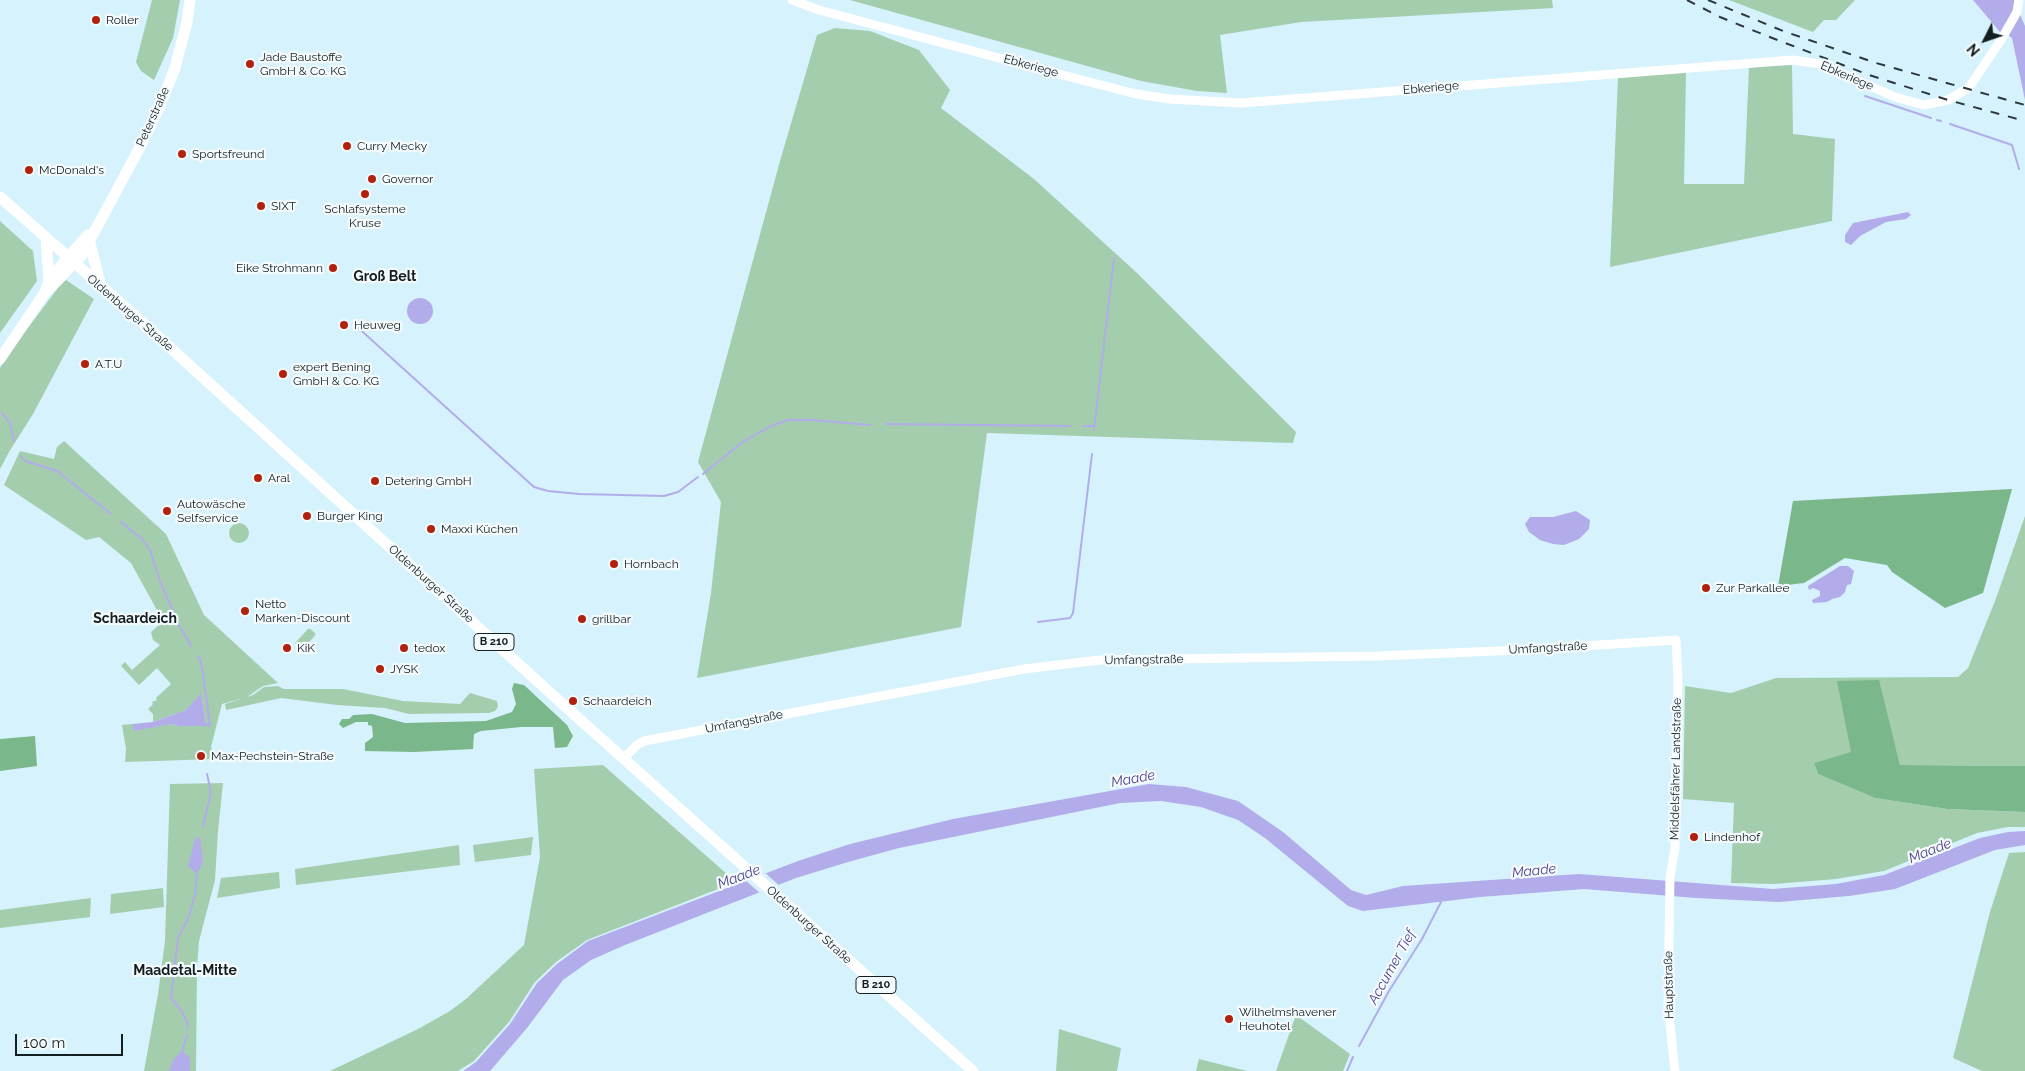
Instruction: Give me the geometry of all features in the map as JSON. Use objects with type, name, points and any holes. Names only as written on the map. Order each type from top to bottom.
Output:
[{"type":"main road","name":"Peterstraße","points":[[71,261],[90,240],[159,108],[175,68],[187,22],[190,0]]},
{"type":"main road","name":"Oldenburger Straße","points":[[0,197],[972,1071]]},
{"type":"main road","name":"Peterstraße","points":[[71,261],[96,227]]},
{"type":"main road","points":[[46,238],[49,282]]},
{"type":"main road","points":[[90,240],[101,286]]},
{"type":"main road","points":[[44,294],[49,282],[71,261]]},
{"type":"main road","points":[[0,359],[44,294],[71,261]]},
{"type":"street","name":"Ebkeriege","points":[[792,0],[819,10],[1093,84],[1136,94],[1210,103],[1241,104],[1786,60],[1820,64],[1895,96],[1924,105],[1948,100],[1967,89],[2001,40],[2017,12],[2019,0]]},
{"type":"street","name":"Umfangstraße","points":[[624,758],[644,741],[1024,669],[1100,660],[1379,656],[1520,650],[1676,640]]},
{"type":"street","name":"Middelsfährer Landstraße","points":[[1670,901],[1670,877],[1675,838],[1678,677],[1676,640]]},
{"type":"street","name":"Hauptstraße","points":[[1670,901],[1668,1006],[1675,1071]]},
{"type":"green space","points":[[152,0],[180,0],[173,38],[154,80],[141,71],[136,62]]},
{"type":"green space","points":[[850,0],[1552,0],[1553,8],[1301,22],[1220,35],[1227,93],[1197,91],[1141,81]]},
{"type":"green space","points":[[1729,0],[1855,0],[1836,20],[1824,20],[1813,32]]},
{"type":"green space","points":[[835,28],[870,31],[919,50],[950,90],[941,108],[1034,179],[1137,273],[1296,432],[1293,443],[987,433],[961,627],[697,678],[711,593],[721,502],[698,462],[780,161],[817,35]]},
{"type":"green space","points":[[1792,65],[1793,134],[1835,139],[1832,221],[1610,267],[1618,78],[1686,72],[1684,184],[1744,184],[1749,67]]},
{"type":"green space","points":[[0,221],[33,251],[37,281],[0,333]]},
{"type":"green space","points":[[66,280],[94,299],[33,414],[0,469],[0,368],[18,341]]},
{"type":"green space","points":[[64,441],[166,534],[204,615],[278,683],[263,686],[247,697],[222,704],[211,747],[215,759],[125,762],[126,749],[122,725],[133,724],[133,730],[172,724],[178,726],[206,723],[201,694],[186,710],[153,722],[153,714],[148,709],[153,704],[152,702],[157,700],[156,698],[171,684],[157,668],[139,685],[121,666],[125,662],[132,670],[160,645],[153,640],[151,632],[163,621],[131,563],[99,537],[86,540],[4,485],[20,451],[54,459],[57,447]]},
{"type":"green space","points":[[2012,489],[1983,593],[1945,608],[1892,572],[1887,565],[1845,558],[1804,583],[1778,586],[1793,501]]},
{"type":"green space","points":[[2025,516],[2025,766],[1900,765],[1878,680],[1851,753],[1814,763],[1818,774],[1875,798],[1947,809],[2025,812],[2025,827],[2008,827],[1977,833],[1884,871],[1836,879],[1774,884],[1731,883],[1734,803],[1683,799],[1685,686],[1731,693],[1776,678],[1958,677],[1968,668],[1995,601]]},
{"type":"green space","points":[[239,523],[246,526],[249,533],[246,540],[239,543],[232,540],[229,533],[232,526]]},
{"type":"green space","points":[[309,628],[316,634],[303,650],[295,643]]},
{"type":"green space","points":[[1879,680],[1900,765],[2025,766],[2025,812],[1947,809],[1875,798],[1818,774],[1814,763],[1851,752],[1837,681]]},
{"type":"green space","points":[[514,683],[524,685],[567,725],[573,736],[567,747],[555,748],[553,727],[521,727],[481,731],[474,734],[473,749],[414,752],[365,751],[365,743],[373,737],[372,726],[368,725],[368,722],[356,722],[343,728],[339,724],[342,719],[349,719],[353,715],[372,714],[405,723],[486,721],[512,712],[516,704],[512,689]]},
{"type":"green space","points":[[278,686],[284,689],[343,689],[403,701],[460,704],[470,693],[497,701],[498,707],[495,711],[489,713],[409,714],[385,708],[337,705],[281,698],[226,710],[225,704],[253,695],[264,687]]},
{"type":"green space","points":[[35,736],[37,766],[0,771],[0,739]]},
{"type":"green space","points":[[603,765],[736,882],[587,940],[556,962],[535,982],[509,1022],[474,1061],[458,1071],[330,1071],[418,1029],[450,1011],[466,999],[524,945],[540,857],[534,769]]},
{"type":"green space","points":[[223,783],[215,880],[199,941],[196,1071],[144,1071],[158,994],[165,941],[170,784]]},
{"type":"green space","points":[[533,837],[531,855],[475,862],[473,845]]},
{"type":"green space","points":[[459,845],[460,865],[296,885],[295,869]]},
{"type":"green space","points":[[2025,852],[2025,1071],[1982,1071],[1953,1058],[1990,912],[2009,853]]},
{"type":"green space","points":[[279,872],[280,888],[217,898],[221,878]]},
{"type":"green space","points":[[163,888],[164,907],[110,914],[111,894]]},
{"type":"green space","points":[[91,898],[90,917],[0,928],[0,910]]},
{"type":"green space","points":[[1296,1015],[1350,1054],[1343,1071],[1276,1071]]},
{"type":"green space","points":[[1059,1029],[1121,1048],[1117,1071],[1056,1071]]},
{"type":"green space","points":[[1199,1059],[1247,1071],[1196,1071]]},
{"type":"shaded area","points":[[1973,0],[2014,0],[2025,26],[2025,100],[2012,38],[2002,31],[2000,32]]},
{"type":"shaded area","points":[[1908,212],[1911,215],[1906,219],[1886,222],[1860,236],[1851,245],[1845,242],[1845,235],[1853,223]]},
{"type":"shaded area","points":[[420,298],[429,302],[433,311],[429,320],[420,324],[411,320],[407,311],[411,302]]},
{"type":"shaded area","points":[[1576,511],[1590,520],[1589,529],[1579,539],[1564,545],[1540,540],[1529,532],[1525,524],[1530,517],[1553,517]]},
{"type":"shaded area","points":[[1840,566],[1848,566],[1854,571],[1851,584],[1847,585],[1845,592],[1840,597],[1827,602],[1813,603],[1812,600],[1820,596],[1820,591],[1813,588],[1809,590],[1808,586]]},
{"type":"shaded area","points":[[201,693],[206,723],[209,723],[210,726],[178,726],[172,724],[133,731],[133,724],[153,722],[186,710]]},
{"type":"shaded area","points":[[1149,784],[1186,787],[1238,801],[1283,832],[1351,890],[1366,895],[1403,886],[1579,874],[1773,889],[1836,884],[1884,875],[1980,838],[2008,832],[2025,831],[2025,845],[1995,850],[1895,889],[1849,896],[1779,902],[1696,898],[1584,889],[1480,897],[1363,911],[1348,906],[1265,838],[1238,820],[1201,807],[1161,801],[1120,803],[899,848],[848,862],[796,878],[625,945],[591,960],[563,980],[527,1028],[490,1071],[463,1071],[476,1062],[510,1024],[537,983],[557,964],[588,941],[798,861],[850,844],[953,819]]},
{"type":"shaded area","points":[[200,837],[203,862],[197,874],[188,866],[195,839]]},
{"type":"shaded area","points":[[182,1050],[190,1058],[190,1071],[169,1071],[173,1060]]},
{"type":"pier","points":[[763,871],[781,887],[762,895],[744,879]]},
{"type":"waterway","points":[[1865,96],[1931,118]]},
{"type":"waterway","points":[[1937,120],[1941,121]]},
{"type":"waterway","points":[[1950,124],[2012,145],[2019,169]]},
{"type":"waterway","points":[[1094,430],[1114,258]]},
{"type":"waterway","points":[[354,324],[534,487],[548,491],[579,494],[664,496],[678,492],[698,477]]},
{"type":"waterway","points":[[2,413],[10,423],[14,441]]},
{"type":"waterway","points":[[703,474],[744,441],[771,426],[788,420],[870,425]]},
{"type":"waterway","points":[[886,424],[1070,426]]},
{"type":"waterway","points":[[1083,426],[1095,426]]},
{"type":"waterway","points":[[1038,622],[1070,618],[1073,613],[1092,454]]},
{"type":"waterway","points":[[21,456],[25,461],[57,471],[111,514]]},
{"type":"waterway","points":[[121,522],[142,539],[150,550],[160,581],[178,623],[191,646]]},
{"type":"waterway","points":[[197,656],[200,659],[203,674],[210,726]]},
{"type":"waterway","points":[[203,827],[211,792],[207,774]]},
{"type":"waterway","points":[[187,1028],[188,1024],[181,1010],[171,998],[178,938],[189,916],[195,895],[197,872]]},
{"type":"waterway","name":"Accumer Tief","points":[[1359,1046],[1389,991],[1422,939],[1441,902]]},
{"type":"waterway","points":[[182,1051],[187,1035]]},
{"type":"waterway","name":"Accumer Tief","points":[[1347,1071],[1353,1057]]},
{"type":"railway","points":[[1687,0],[1720,17],[1869,75],[1948,100],[2025,121]]},
{"type":"railway","points":[[1708,0],[1783,31],[1876,63],[2025,105]]},
{"type":"place","name":"Roller","points":[[96,20]]},
{"type":"place","name":"Jade Baustoffe GmbH & Co. KG","points":[[250,64]]},
{"type":"place","name":"Curry Mecky","points":[[347,146]]},
{"type":"place","name":"Sportsfreund","points":[[182,154]]},
{"type":"place","name":"McDonald's","points":[[29,170]]},
{"type":"place","name":"Governor","points":[[372,179]]},
{"type":"place","name":"Schlafsysteme Kruse","points":[[365,194]]},
{"type":"place","name":"SIXT","points":[[261,206]]},
{"type":"place","name":"Eike Strohmann","points":[[333,268]]},
{"type":"place","name":"Heuweg","points":[[344,325]]},
{"type":"place","name":"A.T.U","points":[[85,364]]},
{"type":"place","name":"expert Bening GmbH & Co. KG","points":[[283,374]]},
{"type":"place","name":"Aral","points":[[258,478]]},
{"type":"place","name":"Detering GmbH","points":[[375,481]]},
{"type":"place","name":"Autowäsche Selfservice","points":[[167,511]]},
{"type":"place","name":"Burger King","points":[[307,516]]},
{"type":"place","name":"Maxxi Küchen","points":[[431,529]]},
{"type":"place","name":"Hornbach","points":[[614,564]]},
{"type":"place","name":"Zur Parkallee","points":[[1706,588]]},
{"type":"place","name":"Netto Marken-Discount","points":[[245,611]]},
{"type":"place","name":"grillbar","points":[[582,619]]},
{"type":"place","name":"KiK","points":[[287,648]]},
{"type":"place","name":"tedox","points":[[404,648]]},
{"type":"place","name":"JYSK","points":[[380,669]]},
{"type":"place","name":"Schaardeich","points":[[573,701]]},
{"type":"place","name":"Max-Pechstein-Straße","points":[[201,756]]},
{"type":"place","name":"Lindenhof","points":[[1694,837]]},
{"type":"place","name":"Wilhelmshavener Heuhotel","points":[[1229,1019]]},
{"type":"district","name":"Groß Belt","points":[[385,277]]},
{"type":"district","name":"Schaardeich","points":[[135,619]]},
{"type":"district","name":"Maadetal-Mitte","points":[[185,971]]},
{"type":"water label","name":"Maade","points":[[1133,779]]},
{"type":"water label","name":"Maade","points":[[1930,851]]},
{"type":"water label","name":"Maade","points":[[1534,871]]},
{"type":"water label","name":"Maade","points":[[739,877]]}]
